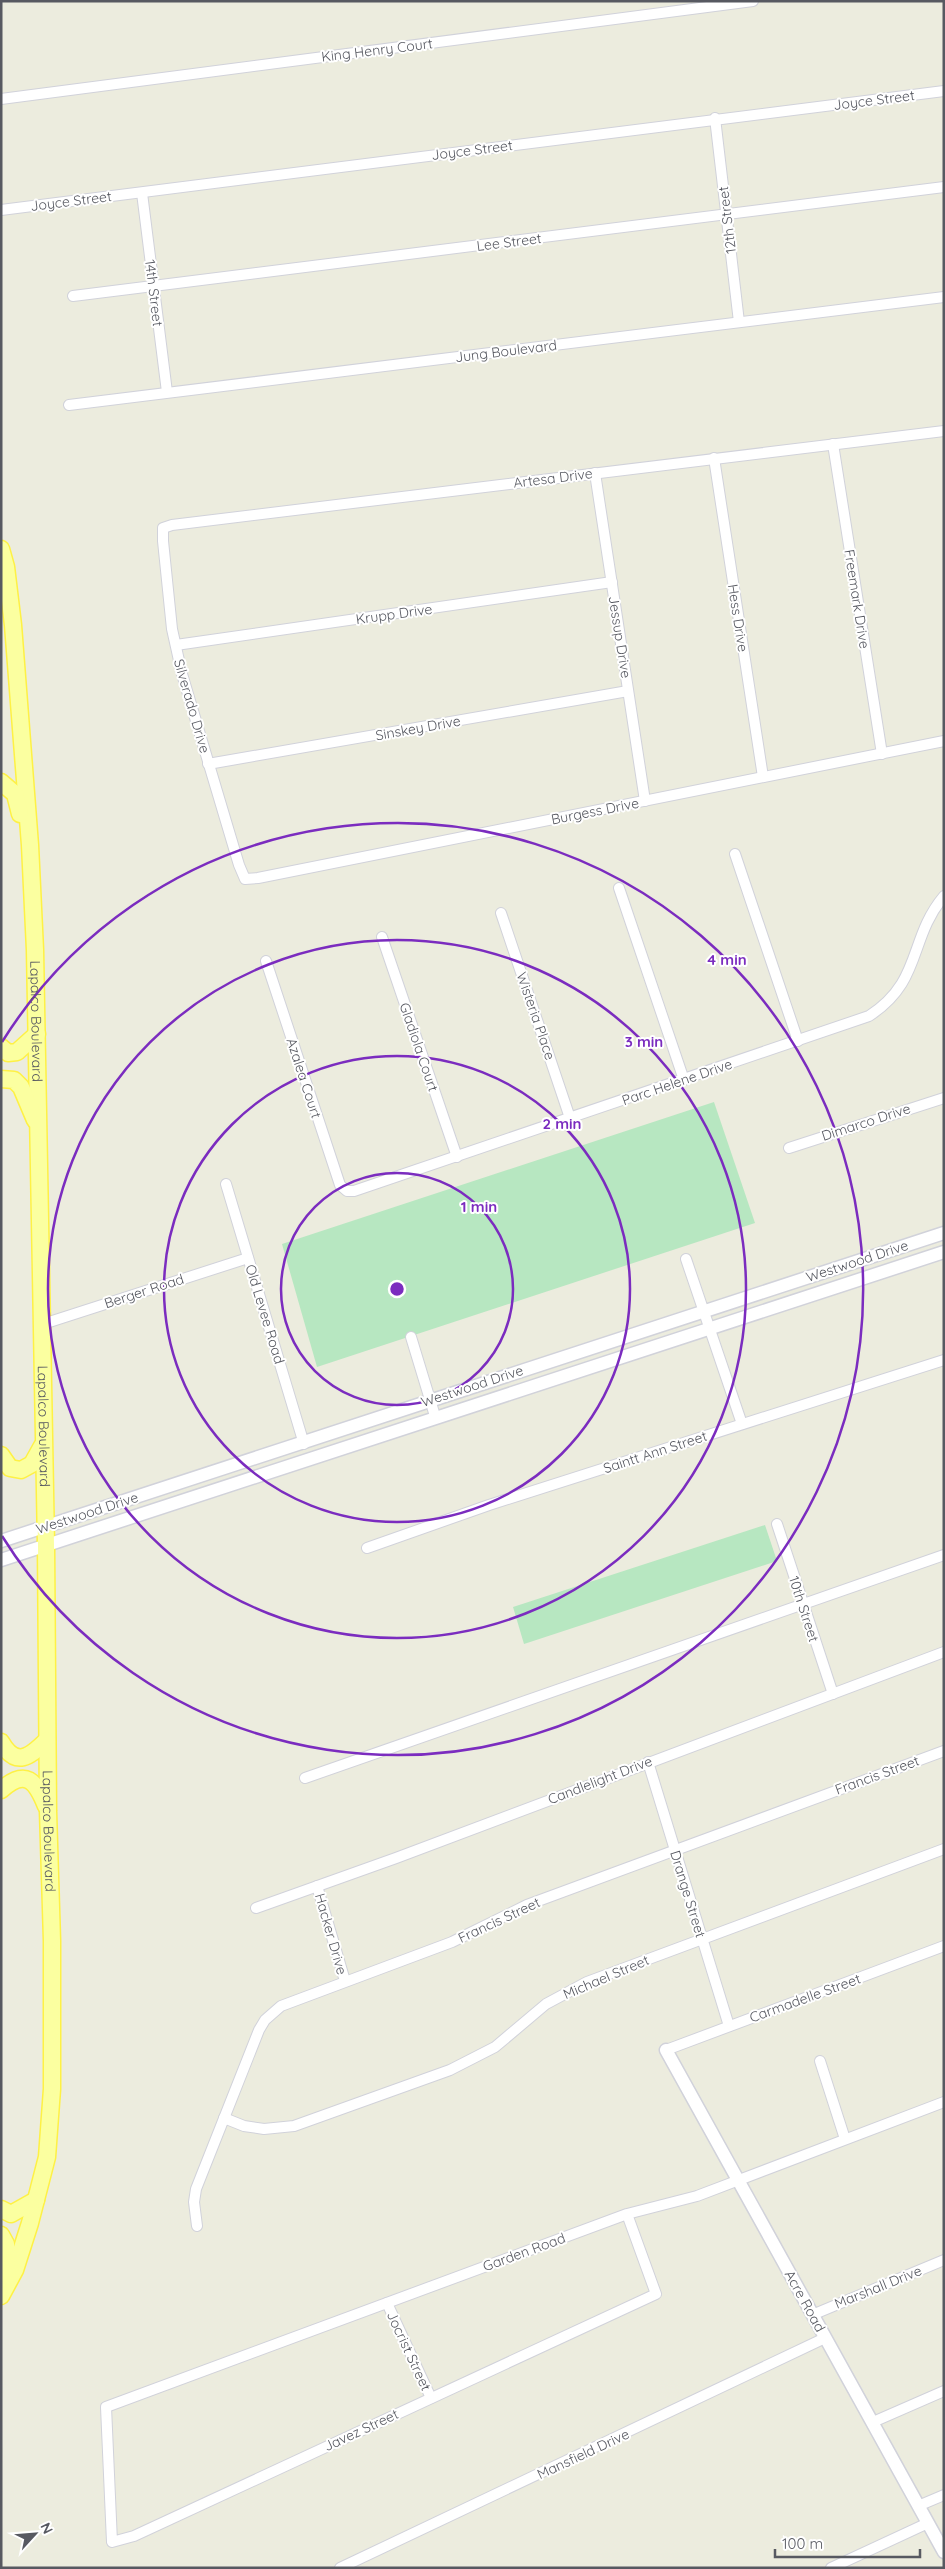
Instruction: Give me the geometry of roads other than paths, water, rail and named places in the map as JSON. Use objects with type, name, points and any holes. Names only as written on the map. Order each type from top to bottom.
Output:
[{"type":"main road","name":"Lapalco Boulevard","points":[[1,549],[6,567],[16,659],[30,845],[37,1034],[40,1325],[46,1545],[48,1811],[52,1941],[52,2090],[47,2157],[15,2270],[4,2290]]},
{"type":"main road","points":[[1,639],[16,659]]},
{"type":"main road","points":[[1,782],[11,790],[18,801],[31,883]]},
{"type":"main road","points":[[1,1047],[8,1053],[17,1052],[37,1034]]},
{"type":"main road","points":[[1,1079],[14,1080],[20,1087],[38,1126]]},
{"type":"main road","points":[[1,1455],[10,1468],[21,1470],[32,1464],[43,1446]]},
{"type":"main road","points":[[1,1742],[8,1754],[20,1758],[32,1755],[48,1740]]},
{"type":"main road","points":[[1,1790],[12,1781],[24,1778],[32,1782],[39,1790],[48,1811]]},
{"type":"main road","points":[[1,2209],[11,2214],[36,2200]]},
{"type":"main road","points":[[1,2235],[6,2244],[4,2290]]},
{"type":"street","name":"King Henry Court","points":[[1,99],[753,1]]},
{"type":"street","name":"Joyce Street","points":[[1,210],[715,118],[944,91]]},
{"type":"street","name":"12th Street","points":[[715,118],[740,322]]},
{"type":"street","name":"Lee Street","points":[[73,296],[944,188]]},
{"type":"street","name":"14th Street","points":[[142,193],[167,392]]},
{"type":"street","name":"Jung Boulevard","points":[[69,405],[944,296]]},
{"type":"street","name":"Artesa Drive","points":[[164,528],[182,524],[944,431]]},
{"type":"street","name":"Freemark Drive","points":[[833,444],[882,754]]},
{"type":"street","name":"Hess Drive","points":[[714,458],[763,777]]},
{"type":"street","name":"Jessup Drive","points":[[595,473],[645,801]]},
{"type":"street","name":"Silverado Drive","points":[[164,528],[168,601],[176,646],[208,764],[245,879]]},
{"type":"street","name":"Krupp Drive","points":[[176,646],[612,582]]},
{"type":"street","name":"Sinskey Drive","points":[[208,764],[628,692]]},
{"type":"street","name":"Burgess Drive","points":[[245,879],[258,878],[944,741]]},
{"type":"street","points":[[735,854],[798,1041]]},
{"type":"street","points":[[619,888],[684,1080]]},
{"type":"street","name":"Parc Helene Drive","points":[[347,1191],[354,1191],[456,1157],[856,1021],[884,1006],[904,980],[912,967],[927,921],[944,896]]},
{"type":"street","name":"Wisteria Place","points":[[501,913],[570,1118]]},
{"type":"street","name":"Gladiola Court","points":[[382,936],[456,1157]]},
{"type":"street","name":"Azalea Court","points":[[266,961],[340,1185],[347,1191]]},
{"type":"street","name":"Dimarco Drive","points":[[789,1148],[944,1098]]},
{"type":"street","name":"Old Levee Road","points":[[226,1184],[304,1444]]},
{"type":"street","name":"Westwood Drive","points":[[1,1541],[304,1444],[430,1400],[944,1233]]},
{"type":"street","name":"Westwood Drive","points":[[1,1560],[435,1416],[944,1252]]},
{"type":"street","name":"Berger Road","points":[[40,1325],[248,1258]]},
{"type":"street","points":[[686,1259],[705,1310],[742,1424]]},
{"type":"street","points":[[411,1337],[435,1416]]},
{"type":"street","name":"Saintt Ann Street","points":[[367,1548],[489,1505],[944,1360]]},
{"type":"street","name":"10th Street","points":[[777,1524],[833,1694]]},
{"type":"street","points":[[305,1778],[944,1555]]},
{"type":"street","name":"Candlelight Drive","points":[[256,1908],[944,1652]]},
{"type":"street","name":"Francis Street","points":[[197,2226],[194,2202],[196,2189],[265,2020],[281,2006],[452,1942],[527,1906],[944,1751]]},
{"type":"street","name":"Drange Street","points":[[648,1762],[729,2026]]},
{"type":"street","name":"Michael Street","points":[[224,2118],[244,2126],[264,2129],[294,2126],[450,2070],[495,2047],[563,1993],[606,1974],[944,1849]]},
{"type":"street","name":"Hacker Drive","points":[[317,1886],[345,1981]]},
{"type":"street","name":"Carmadelle Street","points":[[666,2050],[943,1948]]},
{"type":"street","name":"Acre Road","points":[[666,2050],[736,2180],[944,2552]]},
{"type":"street","points":[[820,2061],[844,2138]]},
{"type":"street","name":"Garden Road","points":[[106,2407],[627,2214],[697,2196],[844,2138],[944,2102]]},
{"type":"street","name":"Javez Street","points":[[106,2407],[112,2542],[134,2536],[656,2294],[627,2214]]},
{"type":"street","name":"Marshall Drive","points":[[812,2314],[944,2260]]},
{"type":"street","name":"Jocrist Street","points":[[387,2303],[431,2398]]},
{"type":"street","name":"Mansfield Drive","points":[[340,2568],[825,2338]]},
{"type":"street","points":[[873,2422],[944,2392]]},
{"type":"street","points":[[918,2506],[944,2495]]},
{"type":"street","points":[[831,2568],[928,2523]]}]
